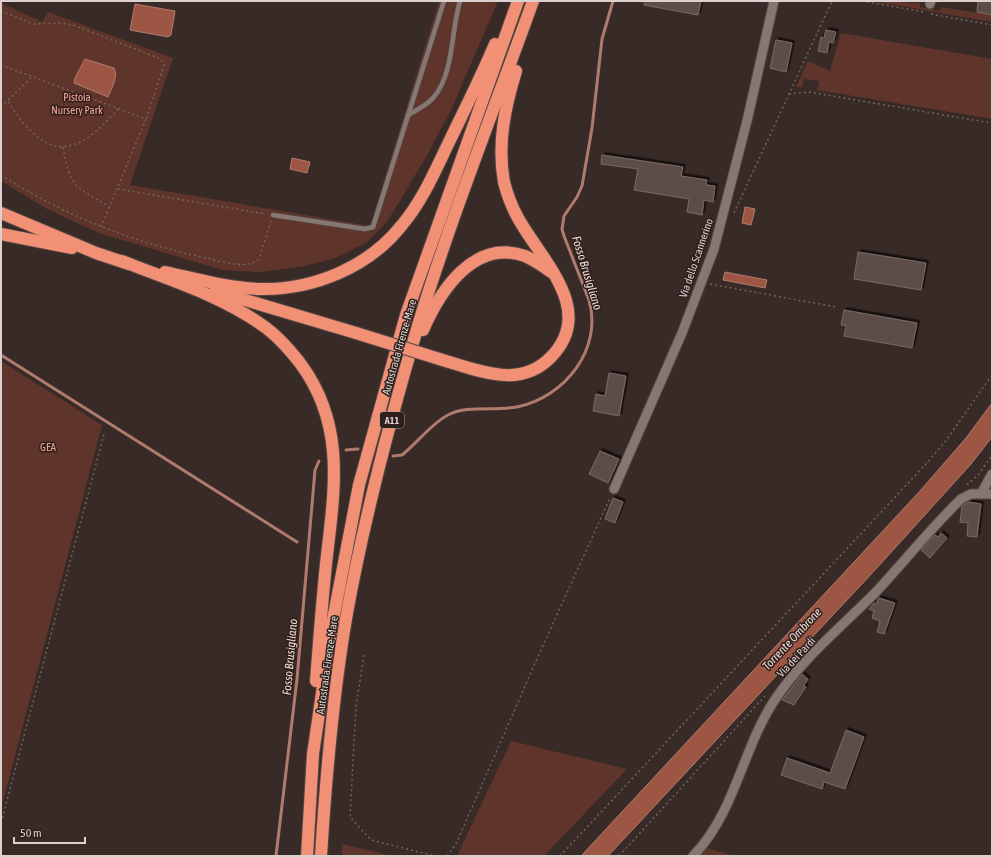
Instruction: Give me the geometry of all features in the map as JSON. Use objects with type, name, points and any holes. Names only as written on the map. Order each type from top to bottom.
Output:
[{"type":"highway","points":[[122,261],[213,283],[261,289],[300,285],[318,281],[352,267],[382,246],[403,225],[426,188],[514,1]]},
{"type":"highway","name":"Autostrada Firenze-Mare","points":[[307,856],[313,754],[332,625],[359,485],[384,389],[420,273],[518,1]]},
{"type":"highway","name":"Autostrada Firenze-Mare","points":[[321,856],[331,735],[347,612],[378,472],[402,383],[442,253],[533,1]]},
{"type":"highway","points":[[1,213],[96,253],[449,362],[491,374],[505,376],[526,373],[548,360],[554,354],[564,337],[568,320],[567,302],[556,275],[526,231],[513,207],[504,182],[502,157],[505,111],[536,1]]},
{"type":"highway","points":[[1,234],[96,253]]},
{"type":"highway","points":[[402,383],[428,319],[440,297],[458,274],[471,264],[493,254],[510,253],[531,259],[556,275]]},
{"type":"highway","points":[[122,261],[215,298],[263,326],[296,359],[306,372],[322,400],[332,437],[334,483],[316,677],[313,754]]},
{"type":"street","name":"Via dello Scannerino","points":[[614,489],[702,282],[720,230],[728,192],[748,120],[774,1]]},
{"type":"street","points":[[992,474],[982,492],[992,494]]},
{"type":"street","name":"Via dei Pardi","points":[[693,856],[710,837],[718,823],[740,775],[759,725],[783,689],[801,667],[876,591],[958,502],[967,495],[982,492]]},
{"type":"lane","points":[[273,215],[370,228],[377,216],[444,1]]},
{"type":"lane","points":[[408,115],[429,102],[442,86],[460,1]]},
{"type":"path","points":[[732,216],[832,1]]},
{"type":"path","points":[[1,11],[34,24],[62,23],[73,25],[161,59],[164,65],[146,119],[101,228]]},
{"type":"path","points":[[1,65],[146,119]]},
{"type":"path","points":[[1,107],[8,102],[32,77]]},
{"type":"path","points":[[789,94],[809,92],[991,123]]},
{"type":"path","points":[[8,102],[38,138],[48,143],[63,147],[78,143],[90,137],[118,109]]},
{"type":"path","points":[[63,147],[67,169],[72,182],[82,191],[110,207]]},
{"type":"path","points":[[1,175],[60,208],[101,228],[135,240],[200,257],[232,263],[248,264],[257,261],[273,215],[118,189]]},
{"type":"path","points":[[702,282],[836,307]]},
{"type":"path","points":[[560,856],[925,465],[945,442],[992,375]]},
{"type":"path","points":[[1,823],[104,434]]},
{"type":"path","points":[[447,856],[456,844],[536,661],[614,489]]},
{"type":"path","points":[[364,655],[356,706],[350,817],[371,840],[435,856]]},
{"type":"green space","name":"Pistoia Nursery Park","points":[[439,1],[498,1],[452,108],[426,157],[395,209],[385,224],[367,242],[336,258],[305,266],[261,272],[222,270],[99,233],[47,209],[1,181],[1,3],[42,22],[48,12],[173,58],[130,185],[370,226]]},
{"type":"green space","points":[[872,1],[920,3],[920,7],[940,11],[941,7],[992,15],[992,22]]},
{"type":"green space","points":[[841,33],[992,59],[992,119],[817,90],[819,81],[804,79],[802,87],[796,87],[808,61],[830,71]]},
{"type":"green space","name":"GEA","points":[[1,361],[102,425],[1,809]]},
{"type":"green space","points":[[511,741],[627,769],[544,856],[457,856]]},
{"type":"green space","points":[[342,844],[392,856],[342,856]]},
{"type":"green space","points":[[706,848],[736,856],[698,856]]},
{"type":"water","points":[[135,4],[175,11],[171,35],[168,37],[130,30]]},
{"type":"water","points":[[85,59],[114,68],[116,75],[108,97],[74,83]]},
{"type":"water","points":[[292,158],[310,162],[307,173],[290,169]]},
{"type":"water","points":[[745,207],[755,209],[751,225],[742,223]]},
{"type":"water","points":[[725,272],[767,280],[765,288],[723,280]]},
{"type":"water","name":"Torrente Ombrone","points":[[992,403],[992,437],[971,464],[875,570],[608,856],[581,856],[920,491],[966,438]]},
{"type":"building","points":[[645,1],[701,1],[698,15],[644,5]]},
{"type":"building","points":[[978,1],[992,1],[992,15],[977,12]]},
{"type":"building","points":[[826,30],[836,32],[833,43],[829,42],[827,53],[818,51],[821,37],[824,38]]},
{"type":"building","points":[[776,40],[792,43],[786,72],[770,68]]},
{"type":"building","points":[[602,155],[683,167],[681,176],[707,180],[706,185],[715,186],[713,202],[704,200],[702,215],[687,212],[689,199],[634,190],[638,169],[601,164]]},
{"type":"building","points":[[858,252],[926,263],[921,290],[854,279]]},
{"type":"building","points":[[844,310],[917,323],[912,348],[844,336],[846,326],[841,325]]},
{"type":"building","points":[[609,373],[626,376],[619,416],[593,411],[596,394],[605,396]]},
{"type":"building","points":[[600,451],[619,459],[608,483],[589,474]]},
{"type":"building","points":[[613,498],[623,502],[615,523],[605,519]]},
{"type":"building","points":[[968,502],[981,504],[977,537],[967,536],[968,523],[960,522],[962,506]]},
{"type":"building","points":[[941,533],[947,538],[930,558],[921,550],[935,535],[938,537]]},
{"type":"building","points":[[879,598],[895,603],[884,634],[877,632],[880,621],[872,618],[874,611],[869,609],[874,603],[876,604]]},
{"type":"building","points":[[802,674],[808,679],[804,685],[806,687],[794,705],[782,700]]},
{"type":"building","points":[[846,730],[864,737],[845,789],[824,782],[822,789],[781,775],[787,758],[830,773]]},
{"type":"waterway","name":"Fosso Brusigliano","points":[[393,456],[402,455],[436,423],[455,412],[472,409],[500,409],[517,407],[534,402],[565,382],[585,353],[590,336],[592,318],[589,300],[562,229],[564,216],[577,197],[582,186],[592,128],[602,39],[613,1]]},
{"type":"waterway","points":[[1,355],[297,542]]},
{"type":"waterway","name":"Fosso Brusigliano","points":[[346,450],[358,449]]},
{"type":"waterway","name":"Fosso Brusigliano","points":[[276,856],[297,679],[315,470],[319,461]]}]
